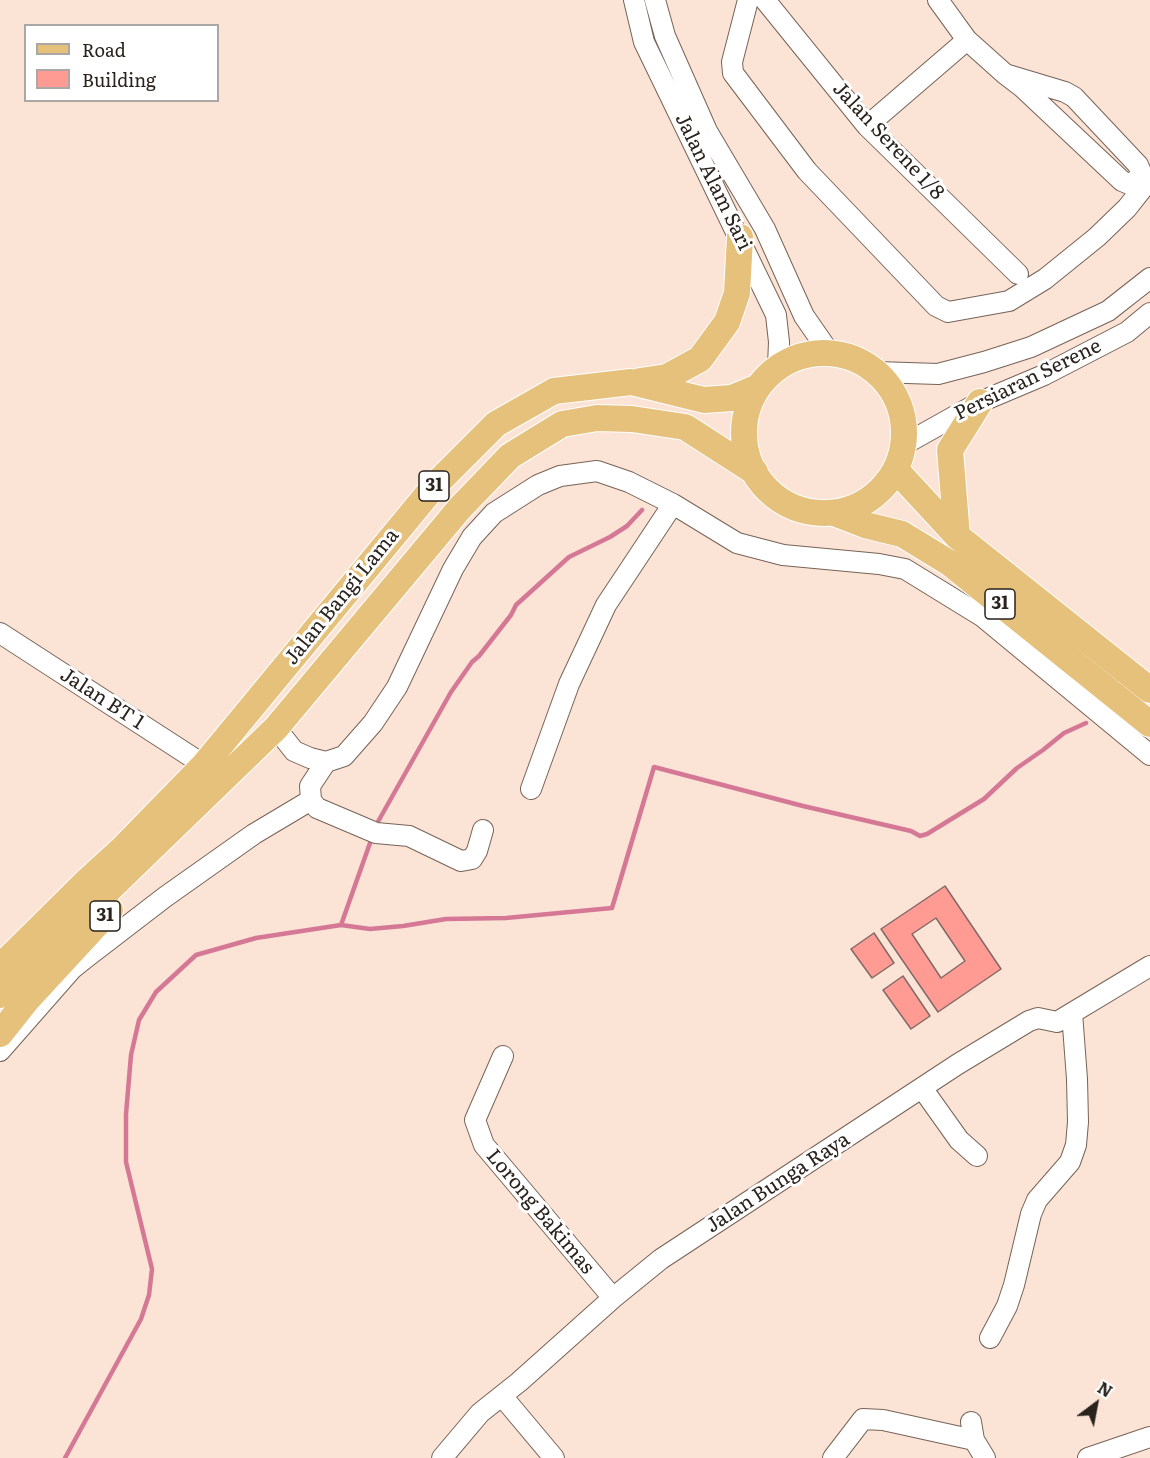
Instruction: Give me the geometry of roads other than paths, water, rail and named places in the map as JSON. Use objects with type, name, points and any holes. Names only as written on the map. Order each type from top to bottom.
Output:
[{"type":"main road","points":[[631,382],[667,377],[700,359],[727,322],[737,293],[740,237]]},
{"type":"main road","name":"Jalan Bangi Lama","points":[[0,967],[122,849],[204,765],[436,484],[496,424],[554,391],[631,382],[704,400],[732,398],[756,388],[778,366],[802,355],[829,352],[855,358],[878,372],[895,393],[904,418],[905,444],[889,480],[860,506],[834,513]]},
{"type":"main road","name":"Jalan Bangi Lama","points":[[756,388],[746,412],[743,434],[748,460],[762,484],[782,501],[807,511],[834,513],[865,525],[902,534],[951,564],[1150,724]]},
{"type":"main road","points":[[957,536],[950,450],[980,402]]},
{"type":"main road","name":"Jalan Bangi Lama","points":[[0,995],[276,728],[460,508],[510,456],[562,424],[597,418],[632,418],[685,427],[755,472]]},
{"type":"main road","name":"31","points":[[889,480],[1150,690]]},
{"type":"main road","name":"Jalan Bangi Lama","points":[[0,1034],[27,1000],[172,843],[206,795]]},
{"type":"street","name":"Jalan Alam Sari","points":[[634,0],[644,42],[776,315],[779,342],[778,366]]},
{"type":"street","name":"Jalan Alam Sari","points":[[655,0],[665,36],[707,131],[765,229],[804,316],[829,352]]},
{"type":"street","points":[[748,0],[732,62],[733,73],[807,171],[936,306],[948,312],[1009,300],[1045,279],[1097,237],[1127,208],[1150,179]]},
{"type":"street","name":"Jalan Serene 1/8","points":[[765,0],[867,126],[1018,274]]},
{"type":"street","points":[[938,0],[967,40],[1122,181],[1129,184],[1136,182],[1141,172],[1138,165],[1074,97],[1065,92],[1005,74]]},
{"type":"street","points":[[867,126],[967,40]]},
{"type":"street","name":"Persiaran Serene","points":[[878,372],[938,374],[1031,347],[1107,310],[1150,278]]},
{"type":"street","name":"Persiaran Serene","points":[[905,444],[980,402],[1044,375],[1127,332],[1150,314]]},
{"type":"street","points":[[276,728],[294,751],[309,758],[326,762],[344,756],[373,723],[397,687],[453,569],[472,537],[494,513],[538,485],[560,476],[597,471],[629,482],[673,504],[737,543],[783,555],[879,564],[905,569],[983,617],[1150,755]]},
{"type":"street","points":[[531,789],[569,684],[606,605],[673,504]]},
{"type":"street","name":"Jalan BT 1","points":[[0,633],[204,765]]},
{"type":"street","points":[[326,762],[310,786],[310,800],[317,808],[376,833],[409,836],[461,861],[472,859],[477,851],[483,830]]},
{"type":"street","points":[[0,1051],[72,969],[165,897],[254,834],[310,800]]},
{"type":"street","name":"Jalan Bunga Raya","points":[[442,1458],[480,1413],[661,1259],[922,1088],[1029,1021],[1038,1018],[1057,1023],[1150,966]]},
{"type":"street","points":[[990,1338],[1007,1306],[1031,1214],[1037,1200],[1070,1162],[1077,1145],[1077,1079],[1072,1013]]},
{"type":"street","name":"Lorong Bakimas","points":[[503,1056],[475,1120],[484,1145],[613,1298]]},
{"type":"street","points":[[922,1088],[956,1137],[977,1156]]},
{"type":"street","points":[[502,1396],[554,1458]]},
{"type":"street","points":[[833,1458],[863,1419],[973,1431],[985,1458]]},
{"type":"street","points":[[1088,1458],[1150,1437]]},
{"type":"waterway","points":[[375,827],[451,692],[472,662],[511,615],[516,605],[569,557],[610,537],[627,526],[642,510]]},
{"type":"waterway","points":[[65,1458],[141,1319],[149,1295],[152,1269],[126,1162],[126,1114],[131,1055],[139,1020],[156,992],[196,955],[256,938],[341,925],[370,929],[446,919],[506,918],[612,908],[654,767],[803,806],[911,831],[920,836],[984,799],[1017,768],[1064,733],[1086,723]]},
{"type":"waterway","points":[[341,925],[370,843]]}]
